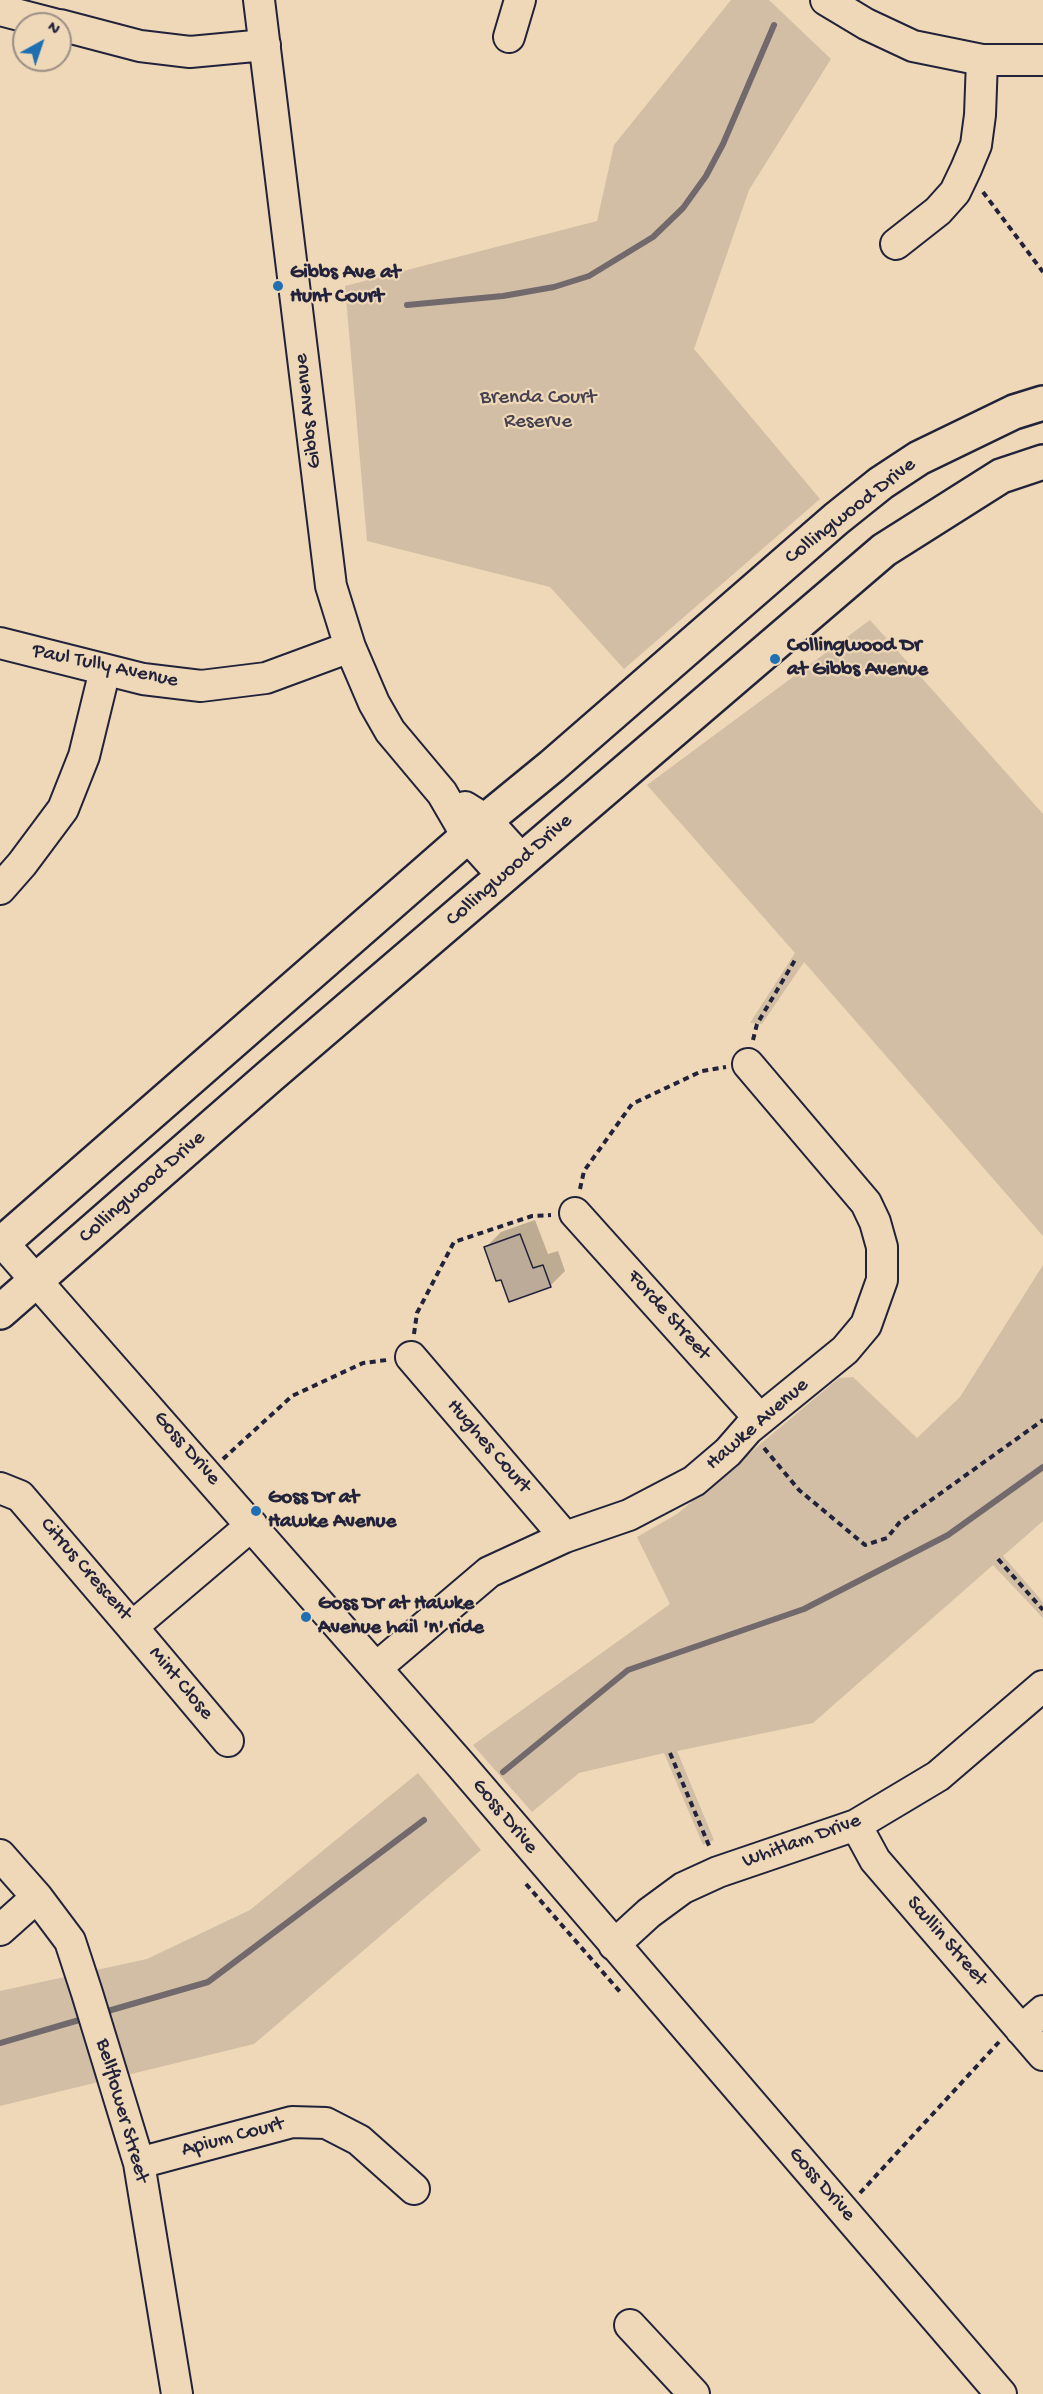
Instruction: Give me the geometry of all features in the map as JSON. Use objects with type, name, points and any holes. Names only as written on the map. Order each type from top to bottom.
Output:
[{"type":"main road","name":"Collingwood Drive","points":[[1,1244],[477,828],[881,483],[919,458],[967,433],[1014,411],[1043,403]]},
{"type":"main road","name":"Collingwood Drive","points":[[0,1312],[270,1076],[884,549],[1001,476],[1043,462]]},
{"type":"street","name":"Gibbs Avenue","points":[[259,0],[331,586],[350,647],[374,703],[390,731],[442,793],[513,869]]},
{"type":"street","points":[[509,37],[520,0]]},
{"type":"street","points":[[826,0],[866,24],[913,46],[982,60],[1043,60]]},
{"type":"street","points":[[72,29],[140,46],[190,52],[265,45]]},
{"type":"street","points":[[896,244],[938,211],[955,192],[966,169],[976,145],[980,115],[982,60]]},
{"type":"street","name":"Paul Tully Avenue","points":[[0,644],[143,679],[201,686],[266,678],[350,647]]},
{"type":"street","points":[[0,889],[45,836],[67,800],[84,756],[105,670]]},
{"type":"street","name":"Hawke Avenue","points":[[376,1668],[489,1572],[565,1537],[629,1515],[694,1481],[728,1452],[754,1424],[845,1350],[866,1325],[882,1280],[882,1247],[866,1203],[748,1064]]},
{"type":"street","name":"Forde Street","points":[[575,1213],[754,1424]]},
{"type":"street","name":"Goss Drive","points":[[1,1244],[38,1281],[514,1828],[573,1918],[614,1946],[1001,2394]]},
{"type":"street","name":"Hughes Court","points":[[411,1357],[565,1537]]},
{"type":"street","name":"Citrus Crescent","points":[[0,1488],[20,1496],[132,1627],[252,1525]]},
{"type":"street","name":"Mint Close","points":[[132,1627],[228,1742]]},
{"type":"street","name":"Whitlam Drive","points":[[614,1946],[649,1913],[683,1888],[718,1872],[856,1825],[939,1776],[1043,1686]]},
{"type":"street","name":"Scullin Street","points":[[856,1825],[875,1860],[1025,2020],[1043,2055]]},
{"type":"street","name":"Bellflower Street","points":[[0,1855],[70,1941],[139,2163],[177,2394]]},
{"type":"street","points":[[0,1930],[37,1898]]},
{"type":"street","name":"Apium Court","points":[[139,2163],[292,2122],[326,2123],[359,2140],[414,2189]]},
{"type":"street","points":[[630,2325],[694,2394]]},
{"type":"path","points":[[966,169],[1043,272]]},
{"type":"path","points":[[225,1469],[220,1462],[292,1396],[363,1363],[411,1357],[417,1313],[454,1242],[532,1216],[575,1213],[584,1171],[632,1104],[702,1071],[748,1064],[757,1024],[795,960]]},
{"type":"path","points":[[754,1424],[799,1490],[865,1545],[887,1538],[899,1523],[1043,1420]]},
{"type":"path","points":[[998,1559],[1043,1610]]},
{"type":"path","points":[[670,1753],[710,1849]]},
{"type":"path","points":[[702,1853],[719,1846]]},
{"type":"path","points":[[841,2209],[862,2191],[996,2047],[1025,2020]]},
{"type":"green space","name":"Brenda Court Reserve","points":[[731,0],[769,0],[831,59],[749,190],[694,349],[820,499],[624,669],[550,587],[367,541],[345,286],[597,221],[614,145]]},
{"type":"green space","points":[[870,620],[1043,814],[1043,1236],[804,962],[762,1024],[750,1023],[795,953],[647,785]]},
{"type":"green space","points":[[1043,1265],[1043,1521],[1003,1556],[1043,1602],[1043,1618],[993,1565],[813,1723],[677,1751],[714,1840],[703,1845],[664,1753],[579,1773],[532,1812],[473,1745],[670,1604],[637,1537],[677,1514],[839,1378],[853,1377],[917,1438],[960,1397]]},
{"type":"green space","points":[[418,1773],[481,1850],[254,2044],[0,2106],[0,1991],[147,1959],[250,1910]]},
{"type":"building","points":[[520,1234],[533,1268],[543,1265],[551,1287],[509,1302],[501,1280],[496,1281],[484,1247]]},
{"type":"waterway","points":[[407,305],[503,296],[554,287],[589,276],[653,237],[683,208],[706,176],[723,144],[774,25]]},
{"type":"waterway","points":[[503,1772],[628,1670],[804,1609],[948,1535],[1043,1467]]},
{"type":"waterway","points":[[101,2013],[208,1982],[424,1820]]},
{"type":"waterway","points":[[0,2043],[86,2018]]},
{"type":"place","name":"Gibbs Ave at Hunt Court","points":[[278,286]]},
{"type":"place","name":"Collingwood Dr at Gibbs Avenue","points":[[775,659]]},
{"type":"place","name":"Goss Dr at Hawke Avenue","points":[[256,1511]]},
{"type":"place","name":"Goss Dr at Hawke Avenue hail 'n' ride","points":[[306,1617]]}]
